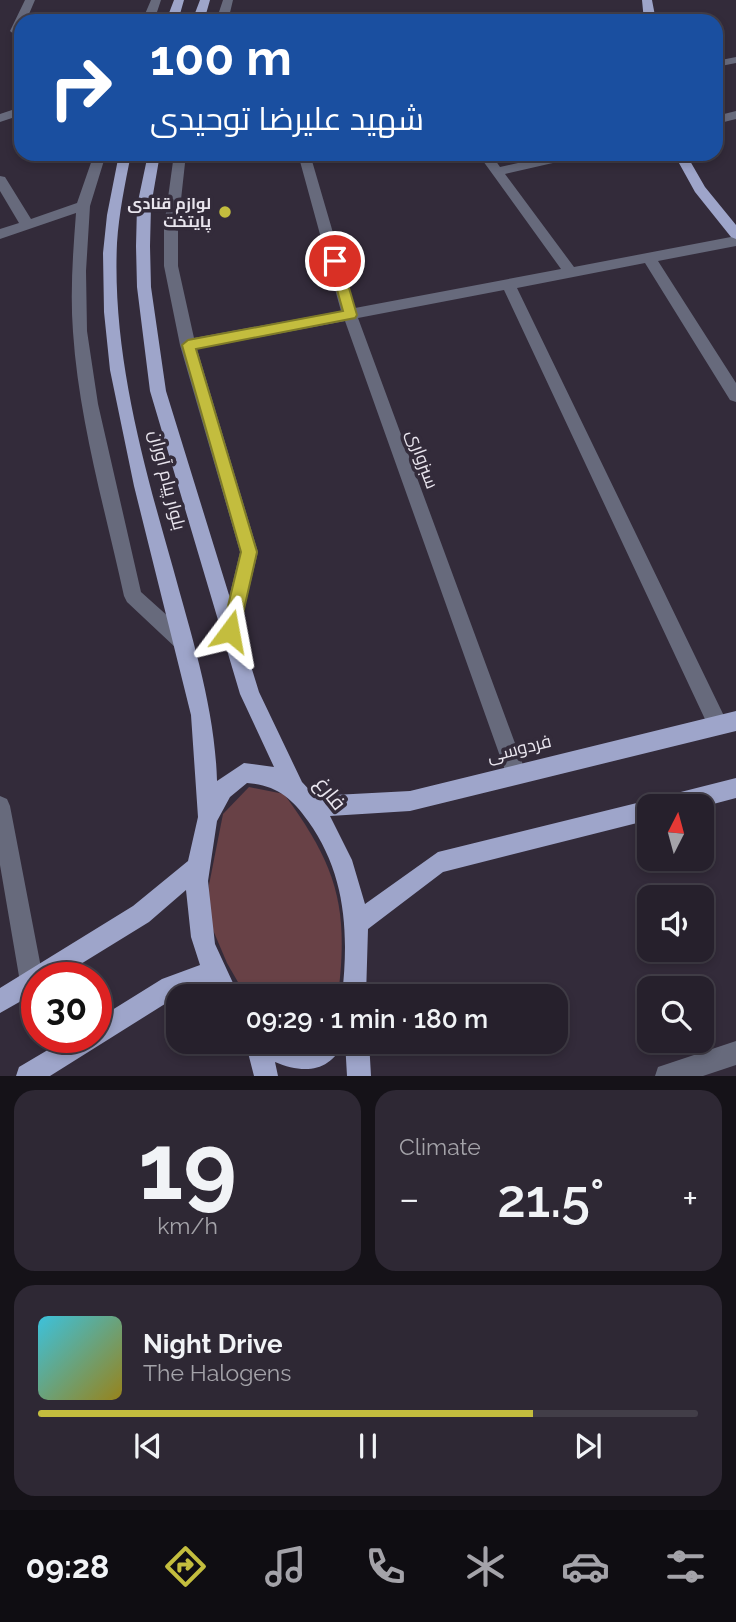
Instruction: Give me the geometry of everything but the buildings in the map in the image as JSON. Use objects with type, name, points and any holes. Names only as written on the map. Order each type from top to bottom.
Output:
[{"type":"main road","name":"بلوار پیام آوران","points":[[124,161],[114,206],[111,242],[113,321],[123,404],[202,718],[208,816]]},
{"type":"main road","name":"بلوار پیام آوران","points":[[153,161],[144,206],[143,246],[144,287],[158,391],[250,694],[295,788]]},
{"type":"main road","points":[[684,161],[699,189],[730,218],[736,234]]},
{"type":"main road","name":"فردوسی","points":[[311,807],[410,801],[727,723]]},
{"type":"main road","name":"فارغ","points":[[222,984],[202,939],[198,916],[199,866],[208,816],[223,791],[244,773],[271,776],[295,788],[334,841],[351,881],[357,923],[354,984]]},
{"type":"main road","points":[[713,794],[736,788]]},
{"type":"main road","points":[[357,923],[438,863],[637,813]]},
{"type":"main road","points":[[63,962],[141,914],[199,866]]},
{"type":"main road","points":[[112,1024],[170,987],[215,972]]},
{"type":"main road","points":[[0,1001],[21,988]]},
{"type":"main road","points":[[28,1076],[66,1053]]},
{"type":"main road","points":[[262,1054],[266,1076]]},
{"type":"main road","points":[[283,1054],[315,1058],[319,1054]]},
{"type":"main road","points":[[357,1054],[359,1076]]},
{"type":"street","points":[[98,161],[83,206],[79,271],[80,331],[90,404],[133,596],[183,642]]},
{"type":"street","points":[[179,161],[171,228],[172,265],[188,345],[249,552],[230,631]]},
{"type":"street","name":"سبزواری","points":[[306,161],[350,315],[516,773]]},
{"type":"street","points":[[489,161],[571,274]]},
{"type":"street","points":[[497,172],[545,161]]},
{"type":"street","points":[[0,180],[27,224]]},
{"type":"street","points":[[0,234],[83,206]]},
{"type":"street","points":[[188,345],[736,241]]},
{"type":"street","points":[[650,259],[736,396]]},
{"type":"street","points":[[509,285],[727,723]]},
{"type":"street","points":[[0,806],[32,962]]},
{"type":"street","points":[[676,1075],[736,1053]]},
{"type":"shaded area","points":[[249,787],[284,794],[302,820],[327,866],[335,889],[342,937],[339,984],[239,984],[210,923],[209,885],[223,814]]},
{"type":"place","name":"لوازم قنادی پایتخت","points":[[225,212]]},
{"type":"route","points":[[230,631],[249,552],[188,345],[350,315],[335,261]]}]
